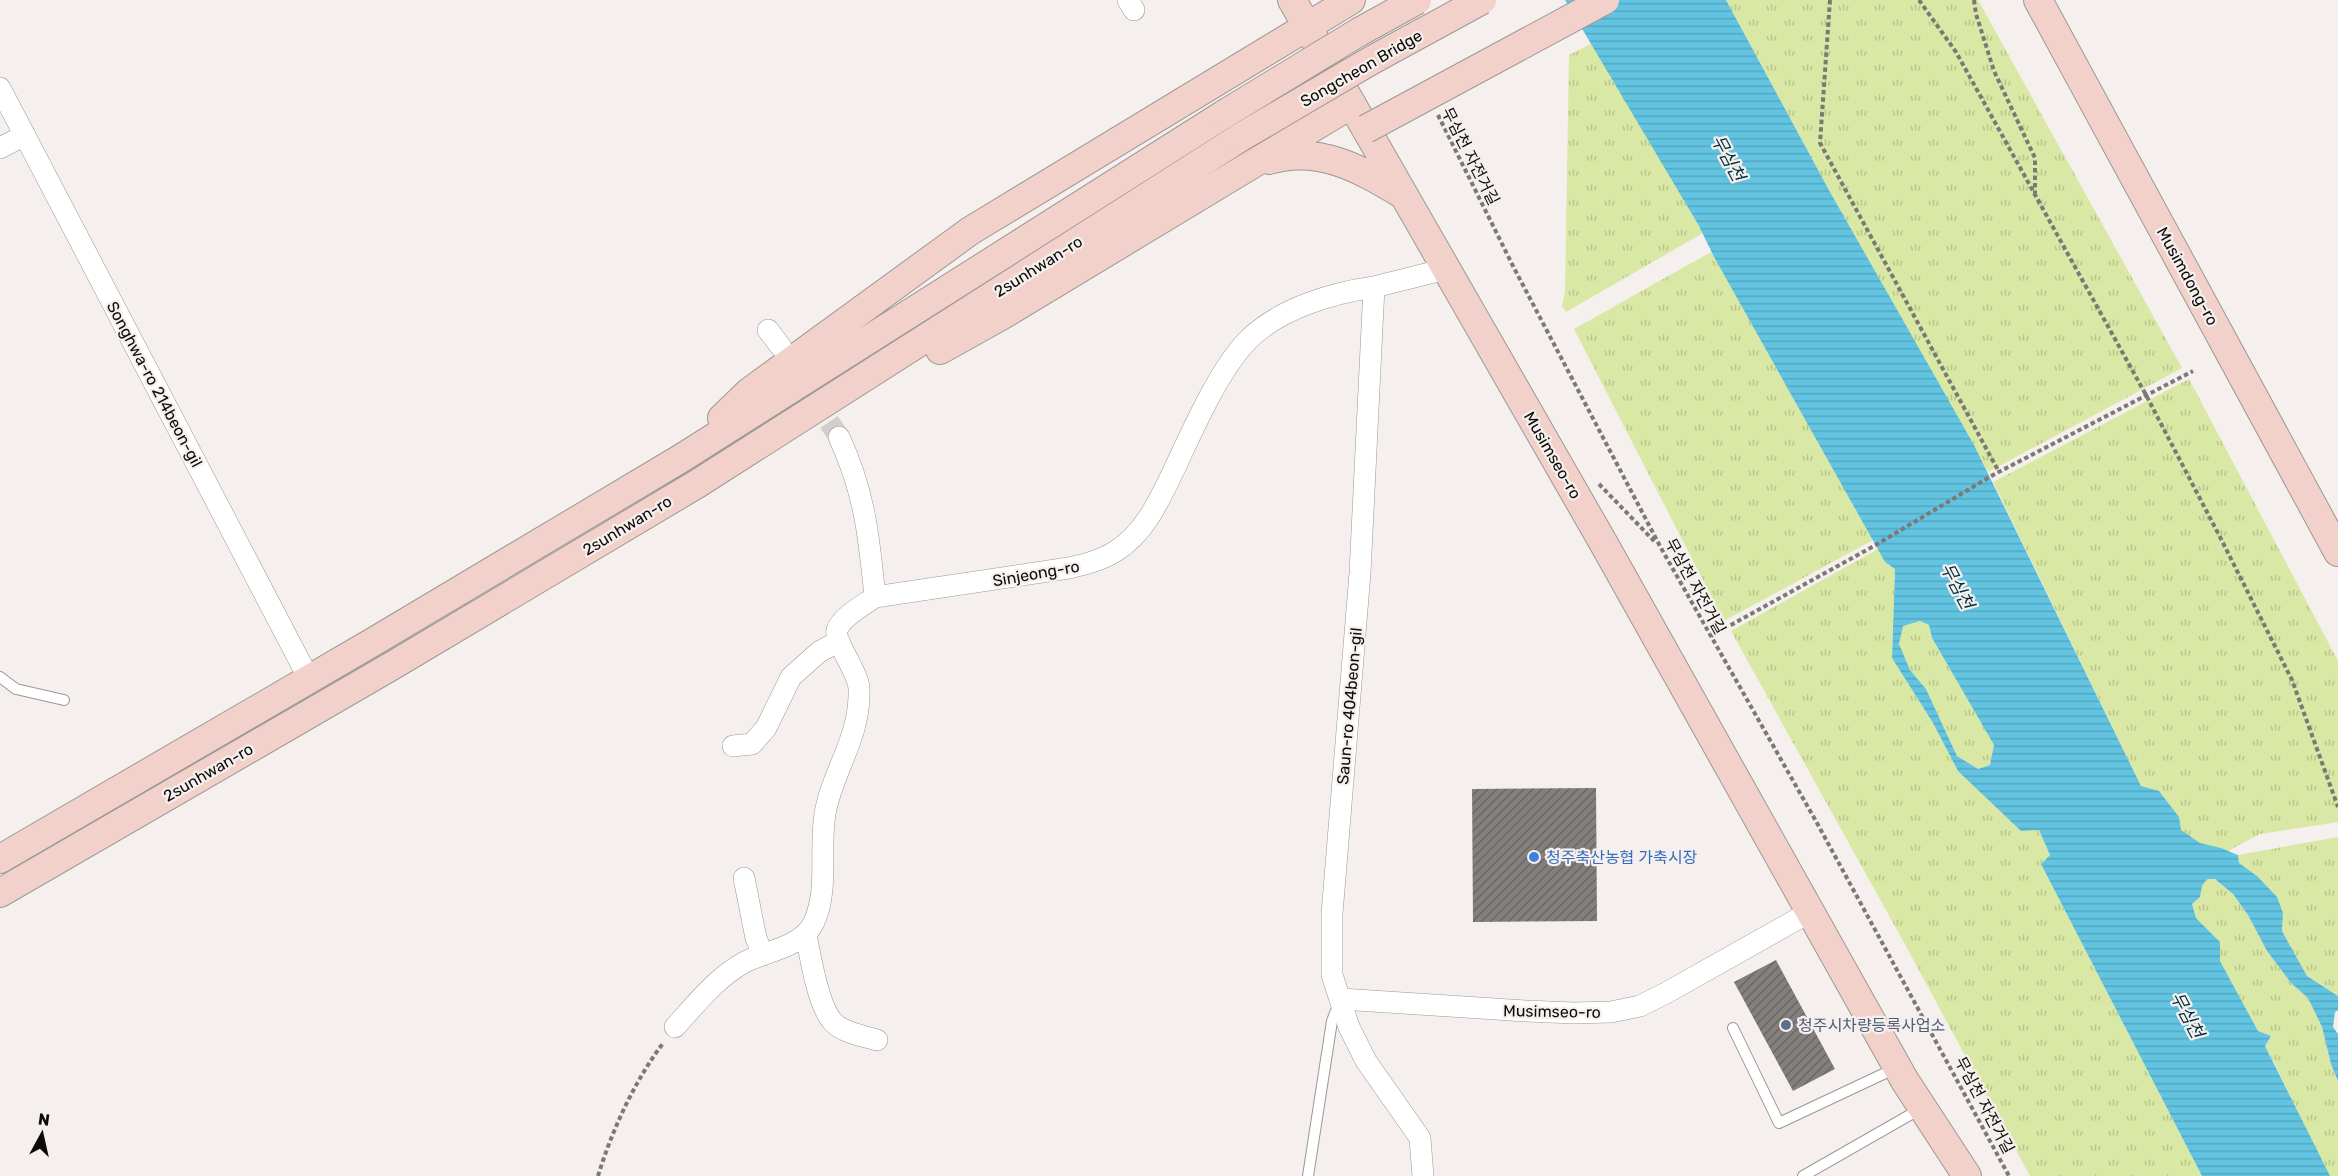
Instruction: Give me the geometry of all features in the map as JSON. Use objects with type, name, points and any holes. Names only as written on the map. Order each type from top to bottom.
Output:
[{"type":"street","name":"Musimseo-ro","points":[[1292,0],[1604,544],[1897,1067],[1967,1176]]},
{"type":"street","points":[[680,459],[749,392],[970,231],[1351,0]]},
{"type":"street","name":"Songcheon Bridge","points":[[1226,112],[1417,0]]},
{"type":"street","name":"Songcheon Bridge","points":[[1241,137],[1372,60],[1482,0]]},
{"type":"street","points":[[1366,129],[1605,0]]},
{"type":"street","name":"Musimdong-ro","points":[[2038,0],[2338,552]]},
{"type":"street","points":[[2050,0],[2069,56]]},
{"type":"street","points":[[1220,81],[1256,82],[1274,93],[1286,118],[1287,127],[1281,146]]},
{"type":"street","name":"Songhwa-ro 214beon-gil","points":[[0,88],[309,679]]},
{"type":"street","points":[[644,515],[705,495],[879,384],[1000,316],[1352,104]]},
{"type":"street","name":"2sunhwan-ro","points":[[0,859],[680,459],[1226,112]]},
{"type":"street","points":[[0,148],[25,135]]},
{"type":"street","name":"2sunhwan-ro","points":[[0,893],[363,683],[644,515],[1241,137]]},
{"type":"street","points":[[1244,168],[1281,157],[1308,155],[1331,158],[1356,167],[1403,195]]},
{"type":"street","points":[[1374,287],[1446,269]]},
{"type":"street","name":"Sinjeong-ro","points":[[875,597],[1069,568],[1097,561],[1117,550],[1136,534],[1156,508],[1224,371],[1249,340],[1272,321],[1306,305],[1351,290],[1374,287]]},
{"type":"street","name":"Saun-ro 404beon-gil","points":[[1374,287],[1360,573],[1332,914],[1332,975],[1349,1027],[1366,1061],[1420,1138],[1423,1176]]},
{"type":"street","points":[[768,330],[781,347]]},
{"type":"street","points":[[675,1027],[714,985],[744,962],[806,934],[814,923],[819,907],[825,811],[849,748],[858,714],[859,686],[852,665],[837,636],[838,628],[850,615],[875,597],[869,535],[861,492],[838,436]]},
{"type":"street","points":[[733,746],[752,744],[766,728],[791,677],[819,652],[839,641]]},
{"type":"street","points":[[744,878],[756,938],[762,955]]},
{"type":"street","name":"Musimseo-ro","points":[[1341,999],[1526,1011],[1611,1012],[1640,1006],[1666,993],[1810,912]]},
{"type":"street","points":[[806,934],[814,973],[824,1005],[834,1023],[851,1032],[878,1040]]},
{"type":"lane","points":[[0,677],[16,689],[64,700]]},
{"type":"lane","points":[[1308,1176],[1332,1021],[1341,999]]},
{"type":"lane","points":[[1733,1028],[1779,1123],[1897,1067]]},
{"type":"lane","points":[[1803,1176],[1922,1108]]},
{"type":"path","points":[[1830,0],[1820,143],[1999,471]]},
{"type":"path","points":[[1919,0],[1956,52],[2146,395],[2292,680],[2338,807]]},
{"type":"path","points":[[1974,0],[1976,14],[1994,71],[2035,158],[2035,194]]},
{"type":"path","name":"무심천 자전거길","points":[[1436,112],[1626,482],[1817,823],[2009,1176]]},
{"type":"path","points":[[1711,636],[1874,546],[1999,471],[2193,371]]},
{"type":"path","points":[[598,1176],[645,1067],[675,1027]]},
{"type":"green space","points":[[1726,0],[1978,0],[2182,368],[1988,472],[1830,192]]},
{"type":"green space","points":[[1592,43],[1703,233],[1566,312],[1562,306],[1565,292],[1569,55]]},
{"type":"green space","points":[[1711,252],[1873,540],[1724,621],[1574,329]]},
{"type":"green space","points":[[2189,379],[2338,661],[2338,822],[2260,834],[2228,851],[2200,843],[2180,830],[2141,786],[1993,482]]},
{"type":"green space","points":[[1878,549],[1885,562],[1895,569],[1892,658],[1933,723],[1958,771],[2039,830],[2050,855],[2041,864],[2202,1176],[2030,1176],[1907,948],[1731,631]]},
{"type":"green space","points":[[1920,621],[1929,625],[1932,638],[1994,745],[1990,765],[1978,769],[1957,756],[1926,689],[1910,670],[1899,644],[1903,625]]},
{"type":"green space","points":[[2338,837],[2338,996],[2307,976],[2282,931],[2283,913],[2257,876],[2239,863],[2238,855]]},
{"type":"green space","points":[[2207,879],[2215,879],[2233,894],[2248,915],[2267,951],[2291,983],[2308,998],[2322,1027],[2331,1064],[2338,1081],[2338,1176],[2330,1176],[2265,1046],[2271,1036],[2258,1031],[2220,961],[2220,942],[2196,918],[2192,904],[2200,897],[2202,886]]},
{"type":"water","name":"무심천","points":[[1565,0],[1726,0],[1830,192],[1974,445],[2141,786],[2159,791],[2179,817],[2181,830],[2200,843],[2238,855],[2239,863],[2257,876],[2277,897],[2283,913],[2282,931],[2307,976],[2338,996],[2338,1010],[2335,1012],[2333,1027],[2338,1034],[2338,1081],[2331,1064],[2322,1027],[2308,998],[2291,983],[2267,951],[2248,915],[2233,894],[2215,879],[2207,879],[2202,886],[2200,897],[2192,904],[2196,918],[2220,942],[2220,961],[2258,1031],[2271,1036],[2265,1046],[2330,1176],[2202,1176],[2041,864],[2050,855],[2039,830],[2021,831],[1958,771],[1933,723],[1892,658],[1895,569],[1885,562],[1714,257],[1699,226]],"holes":[[[1920,621],[1929,625],[1932,638],[1994,745],[1990,765],[1978,769],[1957,756],[1926,689],[1910,670],[1899,644],[1903,626]]]},
{"type":"building","points":[[1596,788],[1597,921],[1473,922],[1472,789]]},
{"type":"building","points":[[1776,960],[1835,1069],[1793,1091],[1734,982]]},
{"type":"tunnel","points":[[812,396],[839,437]]},
{"type":"place","name":"청주축산농협 가축시장","points":[[1534,857]]},
{"type":"place","name":"청주시차량등록사업소","points":[[1786,1025]]}]
